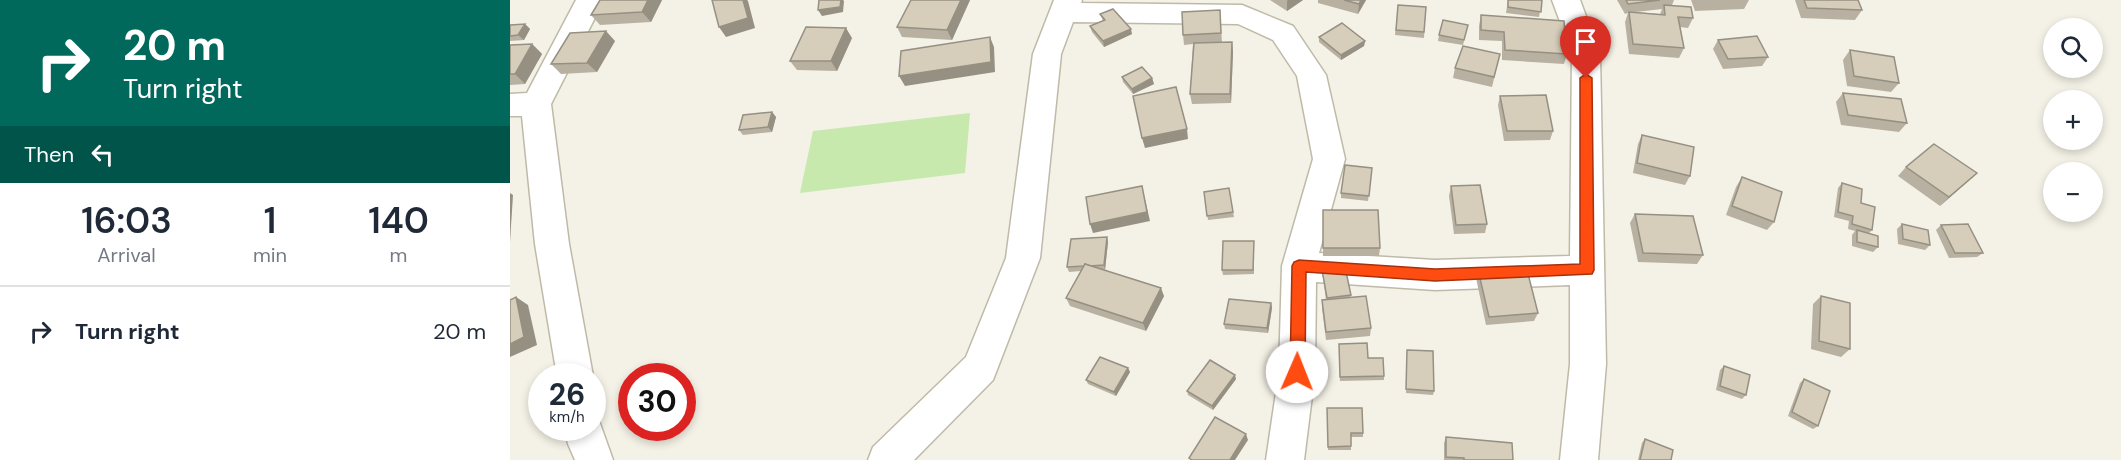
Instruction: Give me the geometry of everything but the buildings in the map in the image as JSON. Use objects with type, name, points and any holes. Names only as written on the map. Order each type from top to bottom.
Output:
[{"type":"street","points":[[573,363],[552,244],[523,104],[590,0]]},
{"type":"street","points":[[1566,0],[1586,54],[1588,364],[1580,460]]},
{"type":"street","points":[[887,460],[980,368],[1023,258],[1047,54],[1066,6],[1242,15],[1283,33],[1311,75],[1329,159],[1299,266],[1297,372],[1285,460]]},
{"type":"street","points":[[1299,266],[1435,275],[1587,270]]},
{"type":"street","points":[[586,441],[594,460]]},
{"type":"green space","points":[[970,113],[965,173],[800,193],[813,131]]},
{"type":"route","points":[[1297,372],[1299,266],[1435,275],[1587,270],[1586,78]]}]
